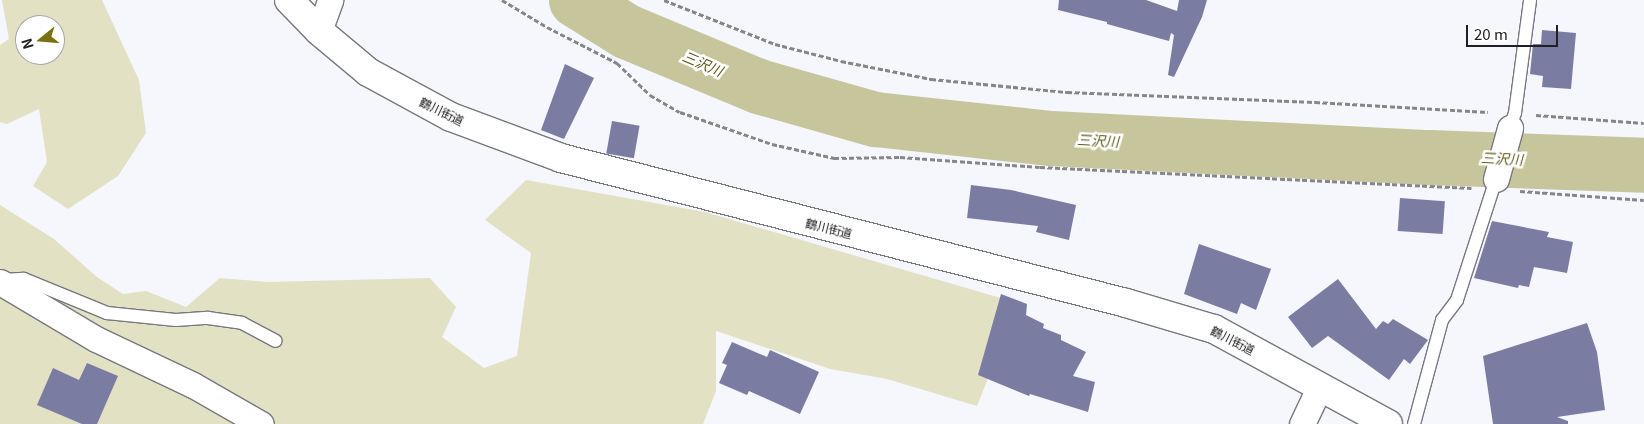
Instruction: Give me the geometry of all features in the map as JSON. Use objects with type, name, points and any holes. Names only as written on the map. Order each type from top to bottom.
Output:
[{"type":"main road","name":"鶴川街道","points":[[288,0],[319,31],[368,72],[451,117],[561,158],[1126,303],[1214,329],[1388,424]]},
{"type":"street","points":[[319,31],[330,0]]},
{"type":"street","points":[[1495,184],[1512,121]]},
{"type":"street","points":[[0,281],[96,339],[193,385],[261,424]]},
{"type":"street","points":[[1302,424],[1320,386]]},
{"type":"lane","points":[[1512,121],[1530,0]]},
{"type":"lane","points":[[1414,424],[1442,320],[1457,300],[1495,184]]},
{"type":"lane","points":[[0,281],[24,279],[107,313],[176,320],[208,318],[242,323],[276,341]]},
{"type":"path","points":[[502,0],[547,27],[617,63],[650,95],[680,112],[772,144],[834,158],[900,157],[1040,167],[1495,184],[1644,200]]},
{"type":"path","points":[[664,0],[775,44],[841,61],[931,79],[1067,92],[1315,102],[1512,121],[1644,122]]},
{"type":"green space","points":[[2,0],[102,0],[139,80],[146,133],[118,176],[68,209],[33,186],[47,162],[39,109],[7,124],[0,122],[0,45],[9,39]]},
{"type":"green space","points":[[526,180],[705,212],[1018,303],[977,406],[887,379],[830,369],[716,331],[716,391],[703,424],[0,424],[0,205],[54,239],[97,277],[123,294],[146,291],[186,307],[220,278],[268,282],[430,278],[456,307],[442,337],[484,368],[517,356],[531,253],[485,220]]},
{"type":"building","points":[[1059,0],[1146,0],[1177,11],[1179,0],[1207,0],[1202,17],[1174,77],[1168,75],[1174,35],[1171,33],[1169,41],[1107,24],[1107,22],[1058,10]]},
{"type":"building","points":[[1542,30],[1576,33],[1571,89],[1542,87],[1543,76],[1530,74],[1533,44],[1541,44]]},
{"type":"building","points":[[565,64],[594,78],[564,139],[541,130]]},
{"type":"building","points":[[612,121],[640,126],[634,158],[606,153]]},
{"type":"building","points":[[971,185],[1011,190],[1076,205],[1069,240],[1036,232],[1038,226],[967,218]]},
{"type":"building","points":[[1400,198],[1445,201],[1443,234],[1398,231]]},
{"type":"building","points":[[1492,221],[1549,232],[1547,237],[1573,242],[1567,273],[1534,267],[1529,287],[1519,285],[1518,288],[1474,278]]},
{"type":"building","points":[[1199,244],[1271,269],[1256,310],[1241,303],[1237,314],[1184,294]]},
{"type":"building","points":[[1338,279],[1376,329],[1383,321],[1388,324],[1393,319],[1428,340],[1410,364],[1404,359],[1389,380],[1328,336],[1312,348],[1288,317]]},
{"type":"building","points":[[1001,294],[1027,304],[1026,315],[1044,324],[1043,328],[1061,335],[1061,340],[1086,352],[1073,376],[1095,382],[1088,412],[1030,394],[1029,396],[978,375]]},
{"type":"building","points":[[1587,323],[1597,352],[1605,410],[1557,417],[1568,421],[1568,424],[1493,424],[1483,356]]},
{"type":"building","points":[[732,342],[767,357],[770,350],[819,372],[800,414],[749,391],[747,395],[719,383],[727,365],[722,363]]},
{"type":"building","points":[[87,363],[118,376],[97,424],[82,424],[37,405],[53,368],[79,380]]},
{"type":"waterway","name":"三沢川","points":[[576,0],[626,31],[758,86],[875,119],[1051,138],[1429,157],[1644,165]]}]
